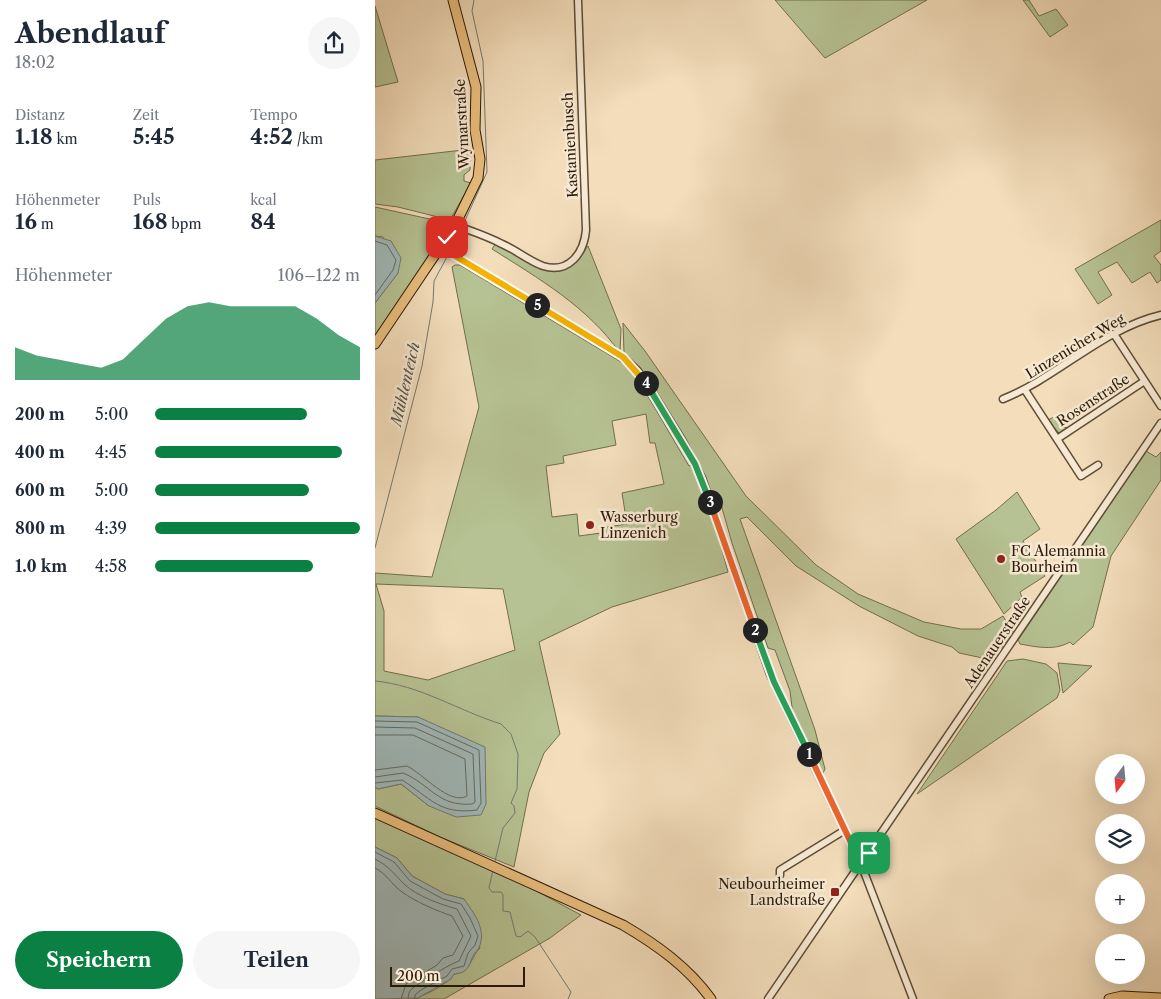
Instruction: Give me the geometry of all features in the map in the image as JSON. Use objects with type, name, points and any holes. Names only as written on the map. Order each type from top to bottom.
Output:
[{"type":"main road","name":"Wymarstraße","points":[[375,344],[455,225],[475,187],[479,174],[480,154],[475,130],[476,87],[453,0]]},
{"type":"main road","points":[[375,813],[623,925],[646,938],[679,963],[711,999]]},
{"type":"main road","points":[[1109,999],[1122,996],[1161,998]]},
{"type":"street","name":"Kastanienbusch","points":[[455,225],[500,243],[538,264],[550,267],[564,266],[574,260],[581,252],[585,240],[578,0]]},
{"type":"street","points":[[440,247],[623,357],[644,379],[682,440],[702,478],[770,674],[861,864],[913,999]]},
{"type":"street","name":"Linzenicher Weg","points":[[1003,399],[1025,390],[1114,334],[1161,315]]},
{"type":"street","points":[[1114,334],[1143,382],[1161,406]]},
{"type":"street","name":"Rosenstraße","points":[[1057,439],[1143,382]]},
{"type":"street","points":[[1025,390],[1081,476],[1098,465]]},
{"type":"street","name":"Adenauerstraße","points":[[768,999],[1161,423]]},
{"type":"street","points":[[781,875],[781,870],[845,830]]},
{"type":"green space","points":[[775,0],[927,0],[825,58]]},
{"type":"green space","points":[[1023,0],[1029,0],[1039,16],[1056,9],[1068,25],[1050,37]]},
{"type":"green space","points":[[375,6],[398,82],[375,87]]},
{"type":"green space","points":[[463,150],[463,153],[470,153],[470,170],[464,175],[464,181],[471,183],[450,220],[398,207],[375,204],[375,160]]},
{"type":"green space","points":[[375,207],[443,222],[441,227],[444,233],[375,336],[375,303],[398,273],[383,237],[375,236]]},
{"type":"green space","points":[[1161,220],[1161,251],[1154,256],[1161,265],[1161,280],[1157,283],[1150,272],[1132,283],[1117,262],[1098,272],[1112,295],[1098,304],[1075,269]]},
{"type":"green space","points":[[496,243],[555,269],[575,262],[588,246],[621,329],[620,353],[593,321],[578,308],[492,249]]},
{"type":"green space","points":[[460,265],[626,365],[636,376],[689,466],[692,465],[710,506],[728,572],[612,607],[539,642],[560,734],[544,753],[529,792],[514,867],[440,837],[375,806],[375,787],[378,789],[401,784],[429,806],[418,717],[375,716],[375,573],[432,577],[479,407],[452,267]],"holes":[[[646,414],[650,443],[655,443],[664,484],[622,493],[627,524],[601,528],[601,533],[579,536],[577,514],[552,517],[546,466],[564,463],[563,456],[616,445],[612,421]],[[376,584],[503,589],[515,650],[428,680],[384,671],[384,611]]]},
{"type":"green space","points":[[623,323],[645,351],[746,496],[816,565],[858,594],[924,622],[961,629],[981,629],[1003,616],[1013,633],[992,660],[959,653],[952,647],[918,636],[859,606],[796,566],[747,517],[740,519],[815,730],[825,769],[822,775],[793,715],[790,691],[775,650],[768,648],[732,543],[720,501],[714,503],[701,471],[624,353]]},
{"type":"green space","points":[[1058,415],[1064,427],[1067,428],[1059,433],[1048,420]]},
{"type":"green space","points":[[1146,451],[1156,457],[1161,452],[1161,480],[1111,556],[1093,627],[1073,645],[1070,642],[1058,647],[1045,648],[1020,644],[1018,640]]},
{"type":"green space","name":"FC Alemannia Bourheim","points":[[1017,492],[1040,529],[1023,541],[1045,576],[1020,592],[1022,597],[1004,614],[956,539]]},
{"type":"green space","points":[[1023,659],[1046,664],[1057,673],[1060,690],[1057,698],[917,794],[1007,661]]},
{"type":"green space","points":[[1058,663],[1092,666],[1063,693]]},
{"type":"green space","points":[[375,816],[527,886],[581,915],[550,938],[444,999],[410,999],[434,990],[454,974],[464,971],[480,948],[464,899],[445,894],[412,876],[397,858],[375,847]]},
{"type":"water","points":[[375,236],[391,241],[401,258],[398,273],[375,303]]},
{"type":"water","points":[[375,716],[418,717],[485,747],[486,804],[481,815],[456,817],[429,806],[401,784],[378,789],[375,787]]},
{"type":"water","points":[[375,847],[397,858],[412,876],[445,894],[464,899],[480,926],[481,939],[479,947],[466,970],[454,974],[451,979],[418,998],[375,999]]},
{"type":"waterway","name":"Mühlenteich","points":[[463,225],[487,172],[483,61],[472,11],[474,0]]},
{"type":"waterway","name":"Mühlenteich","points":[[451,249],[458,234]]},
{"type":"waterway","name":"Mühlenteich","points":[[375,548],[422,366],[433,302],[434,281],[448,255]]},
{"type":"waterway","name":"Mühlenteich","points":[[375,681],[392,683],[424,693],[501,724],[511,734],[518,754],[517,789],[511,803],[514,806],[515,813],[503,828],[495,861]]},
{"type":"waterway","name":"Mühlenteich","points":[[493,870],[489,888],[492,892],[501,892],[503,895],[503,911],[510,912],[516,936],[520,937],[528,931],[535,937],[571,992],[568,999]]},
{"type":"place","name":"Wasserburg Linzenich","points":[[590,525]]},
{"type":"place","name":"FC Alemannia Bourheim","points":[[1001,559]]},
{"type":"place","name":"Neubourheimer Landstraße","points":[[835,892]]},
{"type":"route","points":[[447,237],[440,247],[623,357],[644,379],[682,440],[702,478],[770,674],[861,864],[869,853]]}]
